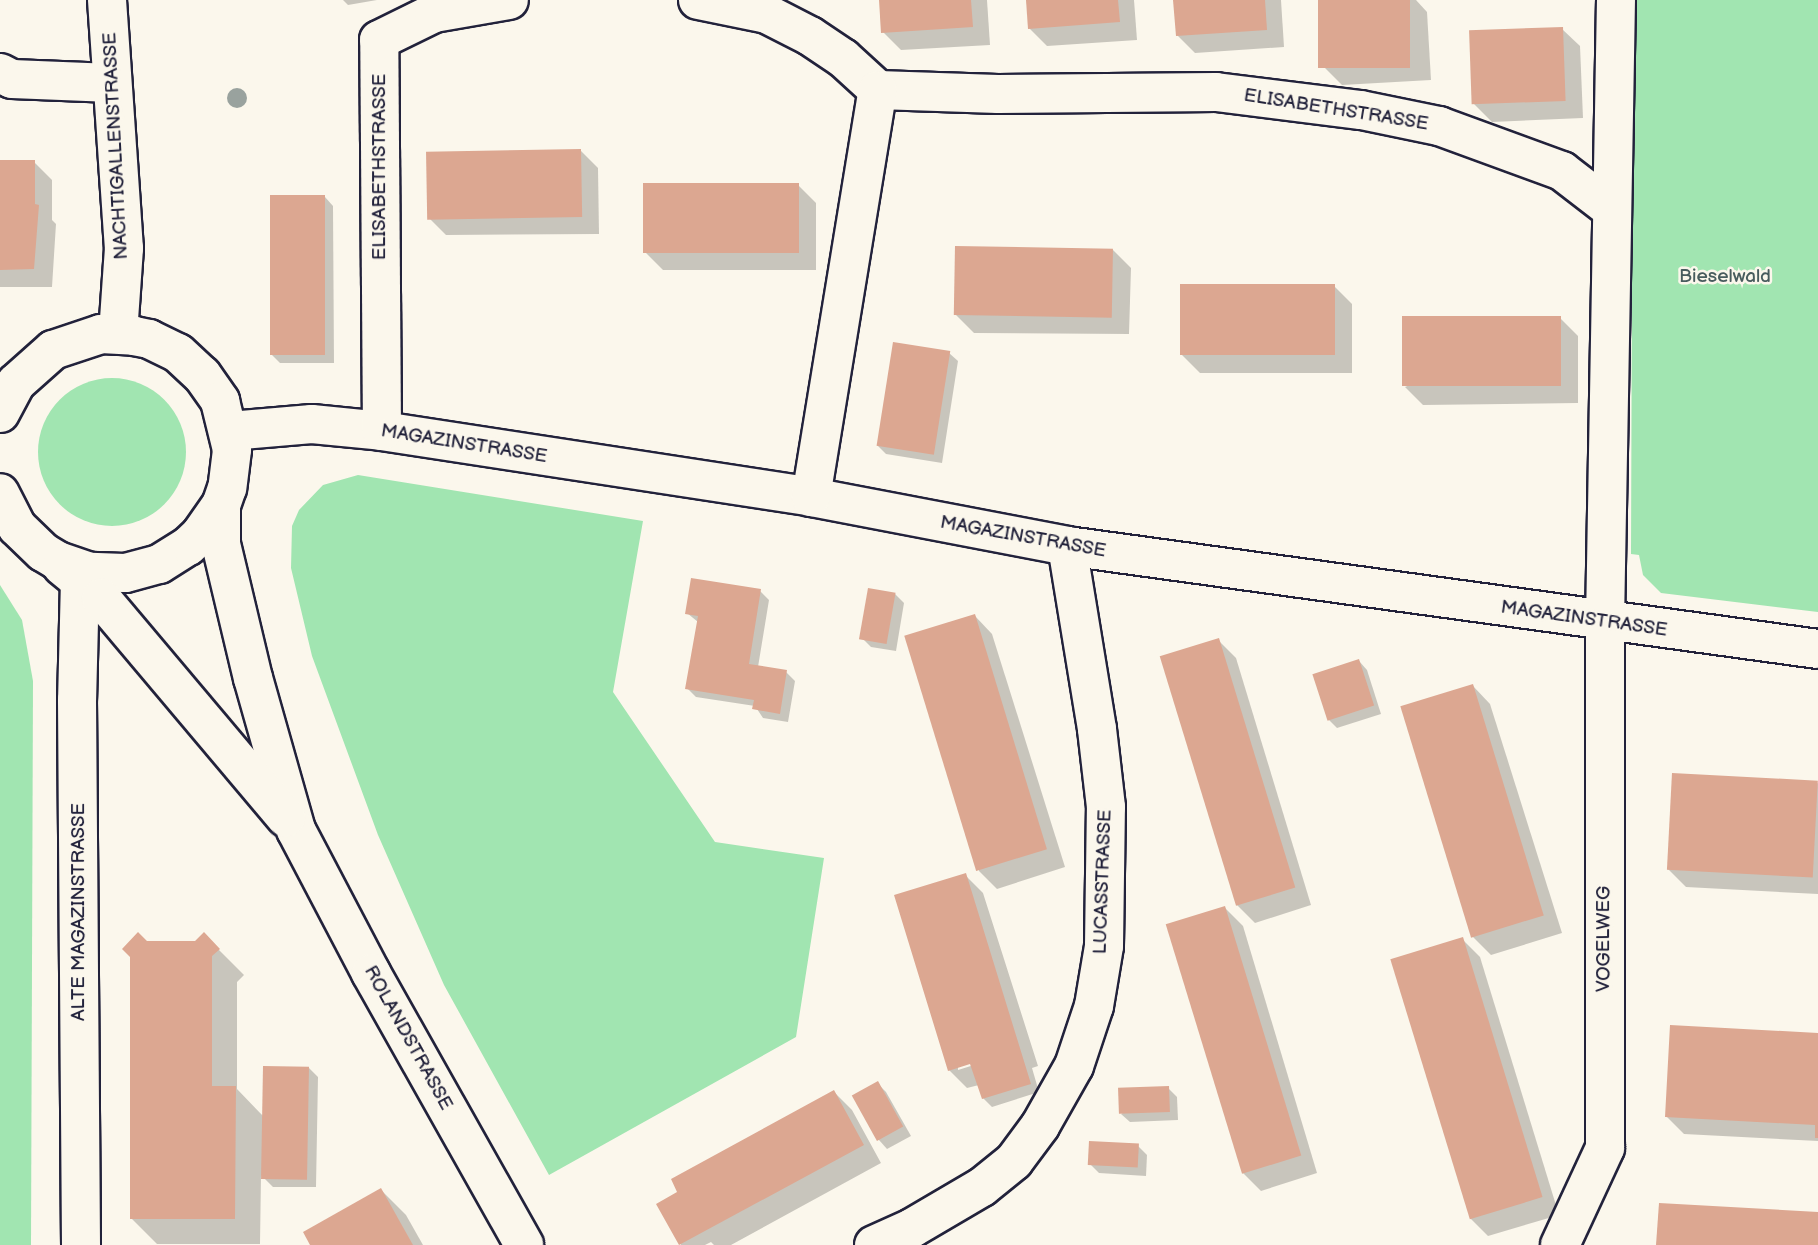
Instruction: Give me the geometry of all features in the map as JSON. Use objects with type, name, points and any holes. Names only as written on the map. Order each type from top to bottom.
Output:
[{"type":"street","name":"NACHTIGALLENSTRASSE","points":[[107,0],[124,248],[118,334]]},
{"type":"street","name":"ELISABETHSTRASSE","points":[[382,431],[379,40],[434,13],[509,0]]},
{"type":"street","points":[[698,0],[767,15],[810,36],[843,58],[878,90],[811,497]]},
{"type":"street","points":[[1605,622],[1610,208],[1616,0]]},
{"type":"street","points":[[0,73],[12,79],[112,83]]},
{"type":"street","name":"ELISABETHSTRASSE","points":[[878,90],[998,94],[1216,92],[1361,110],[1439,126],[1562,171],[1610,208]]},
{"type":"street","points":[[0,413],[16,383],[46,354],[84,338],[118,334],[149,339],[178,353],[190,363],[220,401],[230,431],[231,469],[221,505],[201,534],[188,546],[159,564],[125,573],[90,572],[58,561],[43,552],[18,527],[0,493]]},
{"type":"street","name":"MAGAZINSTRASSE","points":[[230,431],[312,424],[382,431],[811,497],[1067,547],[1818,649]]},
{"type":"street","name":"ROLANDSTRASSE","points":[[221,505],[221,544],[253,678],[296,830],[371,973],[524,1245]]},
{"type":"street","name":"LUCASSTRASSE","points":[[874,1245],[912,1228],[982,1187],[1014,1161],[1040,1126],[1074,1066],[1094,1006],[1104,946],[1106,807],[1097,729],[1067,547]]},
{"type":"street","name":"ROLANDSTRASSE","points":[[43,552],[101,598],[296,830]]},
{"type":"street","name":"ALTE MAGAZINSTRASSE","points":[[80,580],[77,714],[81,1245]]},
{"type":"street","name":"VOGELWEG","points":[[1560,1245],[1605,1148],[1605,622]]},
{"type":"green space","name":"Bieselwald","points":[[1633,0],[1818,0],[1818,612],[1661,593],[1643,575],[1639,555],[1631,554]]},
{"type":"green space","points":[[112,378],[140,384],[164,400],[180,424],[186,452],[180,480],[164,504],[140,520],[112,526],[84,520],[60,504],[44,480],[38,452],[44,424],[60,400],[84,384]]},
{"type":"green space","points":[[358,475],[643,521],[613,692],[715,842],[824,858],[796,1037],[549,1175],[444,985],[378,835],[312,656],[291,568],[292,526],[299,510],[323,485]]},
{"type":"green space","points":[[0,585],[22,620],[33,681],[31,1245],[0,1245]]},
{"type":"building","points":[[879,0],[971,0],[973,27],[881,33]]},
{"type":"building","points":[[1026,0],[1118,0],[1120,22],[1028,29]]},
{"type":"building","points":[[1173,0],[1265,0],[1267,30],[1176,36]]},
{"type":"building","points":[[1318,0],[1410,0],[1410,68],[1318,68]]},
{"type":"building","points":[[1563,27],[1566,101],[1472,104],[1469,30]]},
{"type":"building","points":[[581,149],[582,217],[427,220],[426,152]]},
{"type":"building","points":[[0,160],[35,160],[35,204],[39,205],[34,269],[0,270]]},
{"type":"building","points":[[643,183],[799,183],[799,253],[643,253]]},
{"type":"building","points":[[270,195],[325,195],[325,355],[270,355]]},
{"type":"building","points":[[955,246],[1113,249],[1112,318],[954,315]]},
{"type":"building","points":[[1180,284],[1335,284],[1335,355],[1180,355]]},
{"type":"building","points":[[1402,316],[1561,316],[1561,386],[1402,386]]},
{"type":"building","points":[[893,342],[950,351],[934,455],[877,446]]},
{"type":"building","points":[[691,578],[761,589],[749,664],[787,670],[780,714],[752,709],[754,700],[685,689],[698,616],[685,614]]},
{"type":"building","points":[[868,588],[896,593],[887,644],[859,639]]},
{"type":"building","points":[[975,614],[1047,849],[976,871],[904,636]]},
{"type":"building","points":[[1219,638],[1295,888],[1236,906],[1160,656]]},
{"type":"building","points":[[1359,659],[1374,706],[1328,721],[1312,674]]},
{"type":"building","points":[[1473,684],[1544,915],[1471,938],[1400,706]]},
{"type":"building","points":[[1672,773],[1818,781],[1813,878],[1667,870]]},
{"type":"building","points":[[966,873],[1031,1084],[982,1099],[970,1064],[948,1071],[894,895]]},
{"type":"building","points":[[1225,906],[1301,1156],[1242,1174],[1166,924]]},
{"type":"building","points":[[138,932],[147,941],[195,941],[204,932],[220,949],[212,956],[212,1086],[236,1086],[235,1219],[130,1219],[130,957],[122,949]]},
{"type":"building","points":[[1463,937],[1543,1197],[1470,1219],[1390,959]]},
{"type":"building","points":[[1670,1025],[1818,1033],[1818,1138],[1815,1138],[1815,1125],[1665,1117]]},
{"type":"building","points":[[263,1066],[309,1067],[307,1180],[261,1179]]},
{"type":"building","points":[[878,1081],[903,1126],[877,1141],[852,1096]]},
{"type":"building","points":[[1169,1086],[1170,1112],[1119,1114],[1118,1088]]},
{"type":"building","points":[[834,1090],[864,1145],[679,1245],[656,1204],[677,1192],[671,1179]]},
{"type":"building","points":[[1089,1141],[1139,1144],[1138,1168],[1088,1165]]},
{"type":"building","points":[[381,1188],[413,1245],[310,1245],[303,1232]]},
{"type":"building","points":[[1659,1203],[1818,1212],[1818,1245],[1656,1245]]}]
